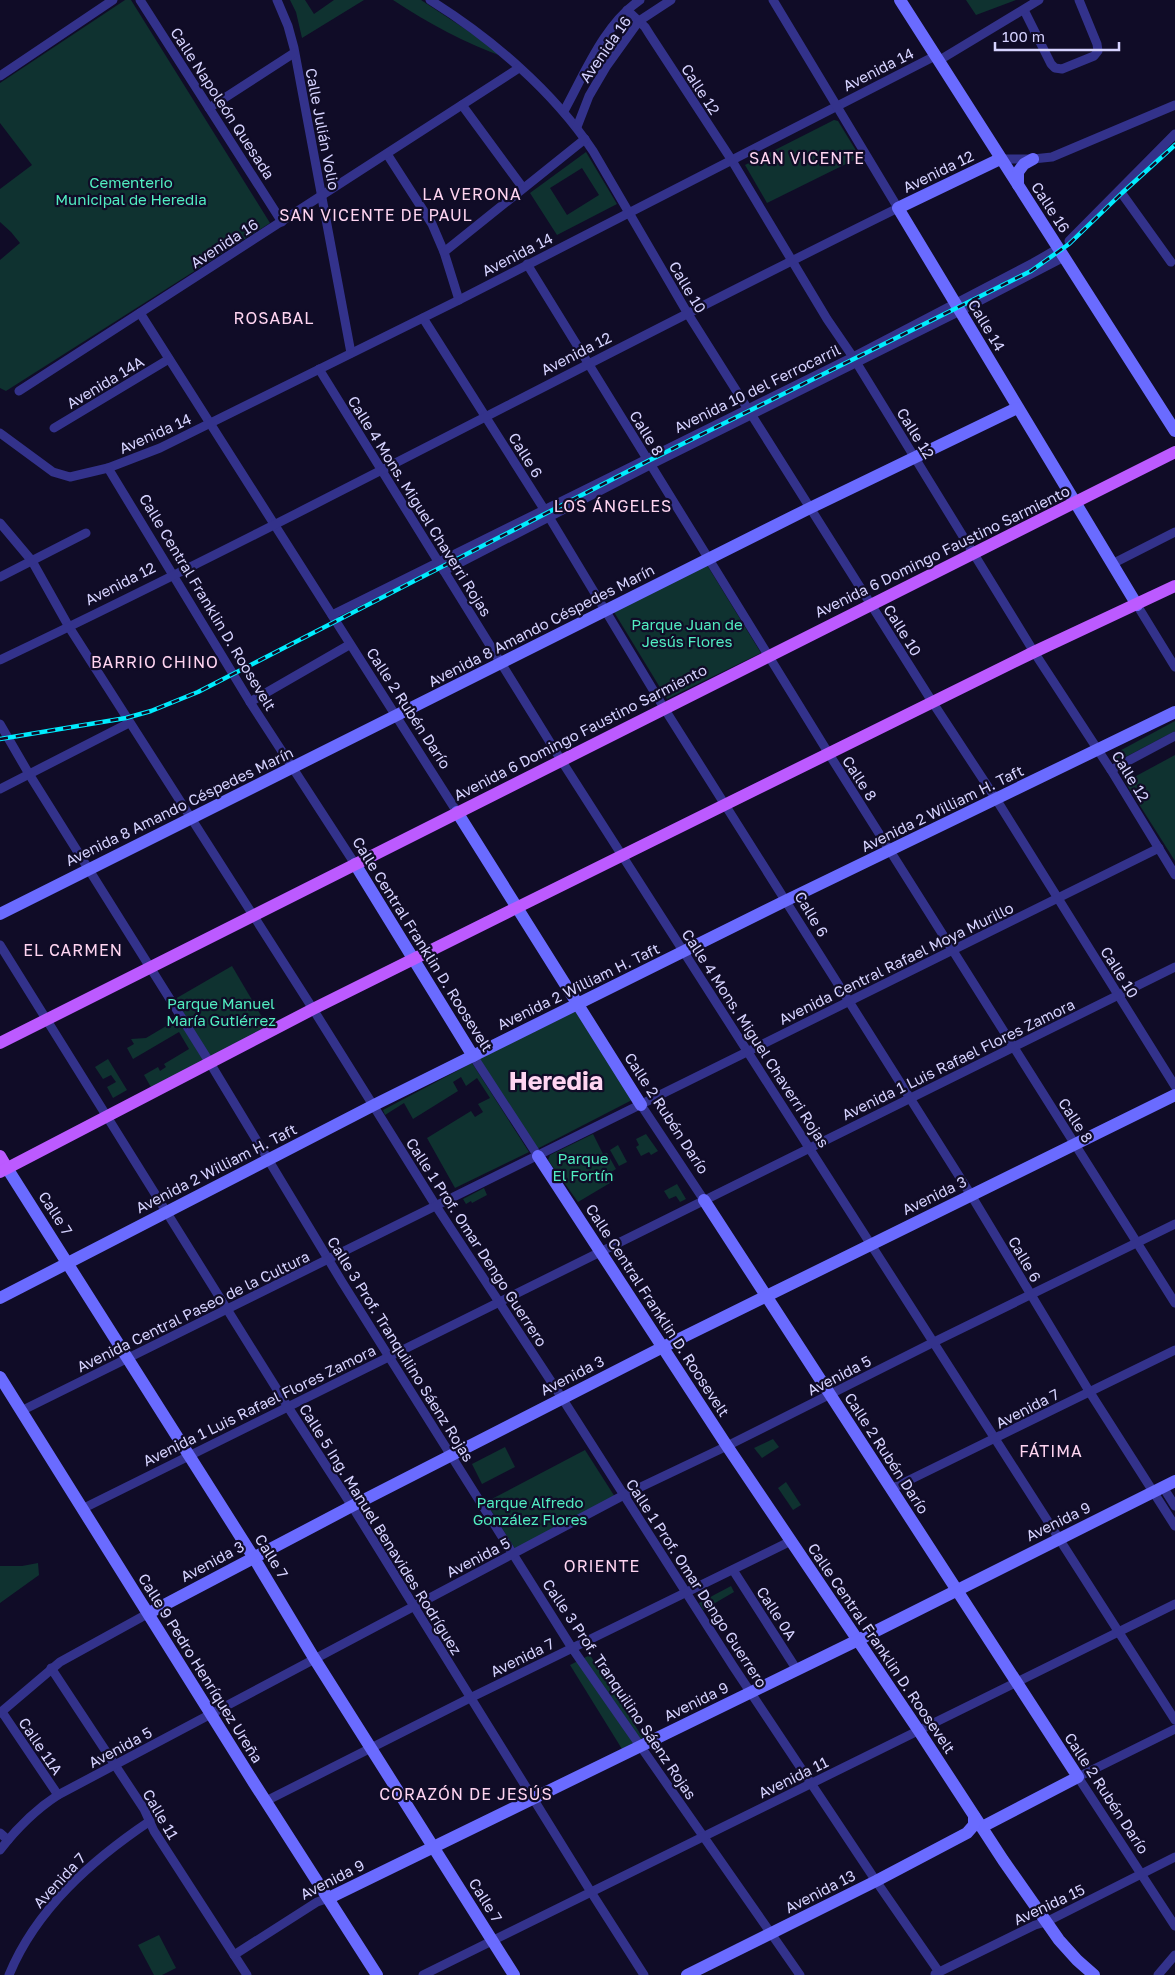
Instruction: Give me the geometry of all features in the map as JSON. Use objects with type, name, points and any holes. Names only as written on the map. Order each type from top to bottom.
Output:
[{"type":"main road","name":"Calle 16","points":[[900,0],[1175,431]]},
{"type":"main road","name":"Avenida 12","points":[[898,208],[1000,159]]},
{"type":"main road","points":[[1018,185],[1018,172],[1024,164],[1033,159]]},
{"type":"main road","name":"Calle 14","points":[[898,208],[1137,605]]},
{"type":"main road","name":"Avenida 8 Amando Céspedes Marín","points":[[0,914],[810,508],[1017,408]]},
{"type":"main road","name":"Avenida 6 Domingo Faustino Sarmiento","points":[[0,1043],[1175,452]]},
{"type":"main road","points":[[4,1170],[313,1009],[1034,652],[1175,586]]},
{"type":"main road","name":"Avenida 2 William H. Taft","points":[[0,1298],[374,1105],[787,900],[1175,712]]},
{"type":"main road","name":"Calle 2 Rubén Darío","points":[[457,812],[641,1105]]},
{"type":"main road","name":"Calle Central Franklin D. Roosevelt","points":[[355,864],[473,1056]]},
{"type":"main road","name":"Avenida 3","points":[[149,1613],[352,1506],[663,1347],[1175,1095]]},
{"type":"main road","name":"Calle 7","points":[[0,1156],[4,1170],[68,1263],[254,1558],[370,1748],[514,1975]]},
{"type":"main road","name":"Calle Central Franklin D. Roosevelt","points":[[538,1156],[727,1446],[982,1828],[1046,1922],[1071,1954],[1094,1975]]},
{"type":"main road","name":"Calle 2 Rubén Darío","points":[[704,1200],[1078,1777]]},
{"type":"main road","name":"Calle 9 Pedro Henríquez Ureña","points":[[0,1377],[377,1975]]},
{"type":"main road","name":"Avenida 9","points":[[329,1898],[858,1640],[1164,1486]]},
{"type":"main road","points":[[982,1828],[1078,1777]]},
{"type":"main road","points":[[967,1833],[974,1825],[974,1816]]},
{"type":"main road","points":[[967,1833],[978,1832],[990,1839]]},
{"type":"main road","name":"Avenida 13","points":[[687,1975],[876,1881],[967,1833]]},
{"type":"street","points":[[0,76],[113,0]]},
{"type":"street","name":"Calle Napoleón Quesada","points":[[140,0],[282,222]]},
{"type":"street","name":"Calle Julián Volio","points":[[277,0],[288,26],[312,137],[352,353]]},
{"type":"street","name":"Calle 10","points":[[430,0],[462,20],[497,47],[564,111],[577,126],[688,314],[933,703],[996,799],[1175,1086]]},
{"type":"street","name":"Avenida 16","points":[[564,111],[589,64],[618,19],[640,0]]},
{"type":"street","name":"Avenida 16","points":[[577,126],[589,96],[606,67],[639,22],[671,0]]},
{"type":"street","name":"Calle 14","points":[[773,0],[898,208]]},
{"type":"street","name":"Avenida 14","points":[[0,433],[48,468],[63,476],[70,477],[108,468],[170,444],[423,318],[835,106],[937,58],[1039,0]]},
{"type":"street","points":[[1024,10],[1051,64],[1055,68],[1062,69],[1094,56],[1098,50],[1079,0]]},
{"type":"street","name":"Calle 12","points":[[627,10],[650,35],[731,159],[1034,652],[1098,749],[1175,875]]},
{"type":"street","points":[[209,108],[294,53]]},
{"type":"street","name":"Avenida 16","points":[[19,391],[519,68]]},
{"type":"street","points":[[462,105],[524,188]]},
{"type":"street","name":"Avenida 12","points":[[1000,159],[1052,157],[1175,106]]},
{"type":"street","points":[[1069,240],[1175,134]]},
{"type":"street","points":[[444,252],[585,139]]},
{"type":"street","points":[[387,154],[432,224],[444,252],[458,300]]},
{"type":"street","points":[[1120,190],[1170,262]]},
{"type":"street","name":"Avenida 12","points":[[0,660],[273,525],[898,208]]},
{"type":"street","name":"Avenida 10 del Ferrocarril","points":[[332,615],[547,513],[854,360],[1061,252]]},
{"type":"street","name":"Calle 8","points":[[527,264],[829,754],[1175,1303]]},
{"type":"street","name":"Calle 2 Rubén Darío","points":[[140,313],[273,525],[332,615],[349,645],[457,812]]},
{"type":"street","name":"Calle 6","points":[[423,318],[547,513],[664,708],[972,1195],[1030,1296],[1089,1392],[1164,1486],[1175,1506]]},
{"type":"street","name":"Avenida 14A","points":[[54,428],[169,359]]},
{"type":"street","name":"Calle 4 Mons. Miguel Chaverri Rojas","points":[[319,369],[561,760],[749,1051],[1175,1720]]},
{"type":"street","name":"Calle Central Franklin D. Roosevelt","points":[[108,468],[250,702],[355,864]]},
{"type":"street","name":"Avenida 10 del Ferrocarril","points":[[444,571],[547,513]]},
{"type":"street","name":"Calle 1 Prof. Omar Dengo Guerrero","points":[[0,523],[32,561],[69,627],[129,723],[313,1009],[436,1206],[810,1784],[936,1974]]},
{"type":"street","points":[[1112,564],[1175,532]]},
{"type":"street","points":[[0,577],[86,533]]},
{"type":"street","name":"Calle 14","points":[[1137,605],[1175,667]]},
{"type":"street","points":[[250,702],[349,645]]},
{"type":"street","points":[[0,790],[129,723]]},
{"type":"street","name":"Calle 3 Prof. Tranquilino Sáenz Rojas","points":[[0,724],[29,774],[210,1063],[388,1357],[452,1455],[572,1648],[800,1975]]},
{"type":"street","points":[[1111,770],[1175,736]]},
{"type":"street","name":"Avenida Central Rafael Moya Murillo","points":[[538,1156],[1159,848]]},
{"type":"street","name":"Calle 5 Ing. Manuel Benavides Rodríguez","points":[[0,945],[288,1407],[352,1506],[590,1892],[644,1975]]},
{"type":"street","name":"Avenida 1 Luis Rafael Flores Zamora","points":[[82,1509],[1175,967]]},
{"type":"street","name":"Calle Central Franklin D. Roosevelt","points":[[473,1056],[538,1156]]},
{"type":"street","name":"Calle 2 Rubén Darío","points":[[641,1105],[704,1200]]},
{"type":"street","name":"Avenida Central Paseo de la Cultura","points":[[21,1411],[538,1156]]},
{"type":"street","name":"Avenida 5","points":[[0,1850],[39,1808],[58,1795],[314,1658],[624,1495],[1175,1224]]},
{"type":"street","name":"Avenida 7","points":[[891,1489],[1175,1350]]},
{"type":"street","name":"Calle 6","points":[[1164,1486],[1175,1526]]},
{"type":"street","name":"Avenida 7","points":[[266,1801],[470,1698],[791,1541]]},
{"type":"street","name":"Calle 0A","points":[[733,1570],[797,1670]]},
{"type":"street","name":"Avenida 11","points":[[423,1975],[1175,1604]]},
{"type":"street","name":"Avenida 3","points":[[1,1712],[51,1668],[149,1613]]},
{"type":"street","name":"Calle 11","points":[[51,1668],[144,1809],[154,1831],[247,1975]]},
{"type":"street","name":"Calle 11A","points":[[1,1712],[58,1795]]},
{"type":"street","points":[[1078,1777],[1175,1728]]},
{"type":"street","name":"Calle 2 Rubén Darío","points":[[1078,1777],[1175,1926]]},
{"type":"street","name":"Avenida 7","points":[[9,1975],[22,1946],[70,1885],[103,1854],[150,1821]]},
{"type":"street","points":[[0,1833],[8,1840]]},
{"type":"street","name":"Avenida 15","points":[[936,1974],[1035,1925],[1046,1922],[1175,1857]]},
{"type":"street","name":"Avenida 9","points":[[234,1955],[317,1902],[329,1898]]},
{"type":"street","points":[[1158,1975],[1175,1955]]},
{"type":"green space","name":"Cementerio Municipal de Heredia","points":[[125,0],[131,0],[270,223],[6,391],[0,388],[0,260],[20,243],[0,222],[0,189],[32,165],[0,123],[0,83]]},
{"type":"green space","points":[[290,0],[305,0],[314,14],[334,0],[364,0],[302,38],[296,12]]},
{"type":"green space","points":[[393,0],[421,0],[482,40],[504,57],[447,32]]},
{"type":"green space","points":[[966,0],[1016,0],[976,15]]},
{"type":"green space","points":[[834,120],[838,121],[860,157],[767,203],[745,165]]},
{"type":"green space","points":[[586,152],[617,204],[557,235],[530,193]],"holes":[[[582,168],[599,195],[567,215],[550,188]]]},
{"type":"green space","name":"Parque Juan de Jesús Flores","points":[[707,565],[761,653],[667,699],[614,612]]},
{"type":"green space","points":[[1175,721],[1175,731],[1116,762],[1112,755]]},
{"type":"green space","points":[[1175,755],[1175,861],[1125,782]]},
{"type":"green space","name":"Parque Manuel María Gutiérrez","points":[[232,966],[269,1029],[212,1060],[175,999]]},
{"type":"green space","points":[[576,1011],[632,1100],[537,1149],[479,1059]]},
{"type":"green space","points":[[178,1019],[204,1061],[152,1089],[144,1075],[158,1067],[160,1071],[166,1067],[164,1064],[189,1049],[179,1032],[133,1059],[127,1048],[134,1044],[131,1039],[146,1038]]},
{"type":"green space","points":[[108,1059],[127,1090],[113,1098],[107,1087],[116,1082],[111,1075],[103,1079],[95,1067]]},
{"type":"green space","points":[[472,1063],[529,1152],[455,1188],[427,1138],[471,1111],[475,1117],[483,1112],[478,1104],[490,1098],[477,1078],[466,1086],[461,1077],[453,1082],[458,1091],[413,1119],[404,1103],[385,1115],[383,1110]]},
{"type":"green space","name":"Parque El Fortín","points":[[593,1134],[603,1154],[607,1153],[616,1169],[611,1172],[615,1180],[578,1202],[548,1160],[550,1155]]},
{"type":"green space","points":[[646,1134],[658,1151],[651,1155],[649,1152],[641,1156],[636,1147],[639,1145],[636,1139]]},
{"type":"green space","points":[[618,1145],[627,1162],[619,1166],[610,1150]]},
{"type":"green space","points":[[677,1184],[686,1199],[680,1202],[676,1196],[669,1199],[664,1191]]},
{"type":"green space","points":[[484,1188],[487,1195],[466,1204],[463,1199]]},
{"type":"green space","points":[[773,1439],[779,1447],[762,1458],[754,1448]]},
{"type":"green space","points":[[505,1447],[515,1467],[482,1484],[472,1464]]},
{"type":"green space","name":"Parque Alfredo González Flores","points":[[585,1450],[615,1497],[515,1549],[486,1502]]},
{"type":"green space","points":[[786,1482],[801,1505],[793,1510],[778,1488]]},
{"type":"green space","points":[[38,1563],[39,1575],[0,1603],[0,1566],[22,1566]]},
{"type":"green space","points":[[731,1586],[734,1592],[703,1610],[699,1603]]},
{"type":"green space","points":[[590,1655],[643,1738],[622,1749],[570,1665]]},
{"type":"green space","points":[[159,1935],[176,1968],[162,1975],[154,1975],[138,1945]]},
{"type":"railway","points":[[0,739],[126,718],[151,711],[198,692],[648,461],[1031,271],[1069,244],[1175,145]]},
{"type":"district","name":"SAN VICENTE","points":[[807,158]]},
{"type":"district","name":"LA VERONA","points":[[472,194]]},
{"type":"district","name":"SAN VICENTE DE PAUL","points":[[376,215]]},
{"type":"district","name":"ROSABAL","points":[[274,318]]},
{"type":"district","name":"LOS ÁNGELES","points":[[613,506]]},
{"type":"district","name":"BARRIO CHINO","points":[[155,662]]},
{"type":"district","name":"EL CARMEN","points":[[73,950]]},
{"type":"district","name":"Heredia","points":[[556,1080]]},
{"type":"district","name":"FÁTIMA","points":[[1051,1451]]},
{"type":"district","name":"ORIENTE","points":[[602,1566]]},
{"type":"district","name":"CORAZÓN DE JESÚS","points":[[466,1794]]}]
